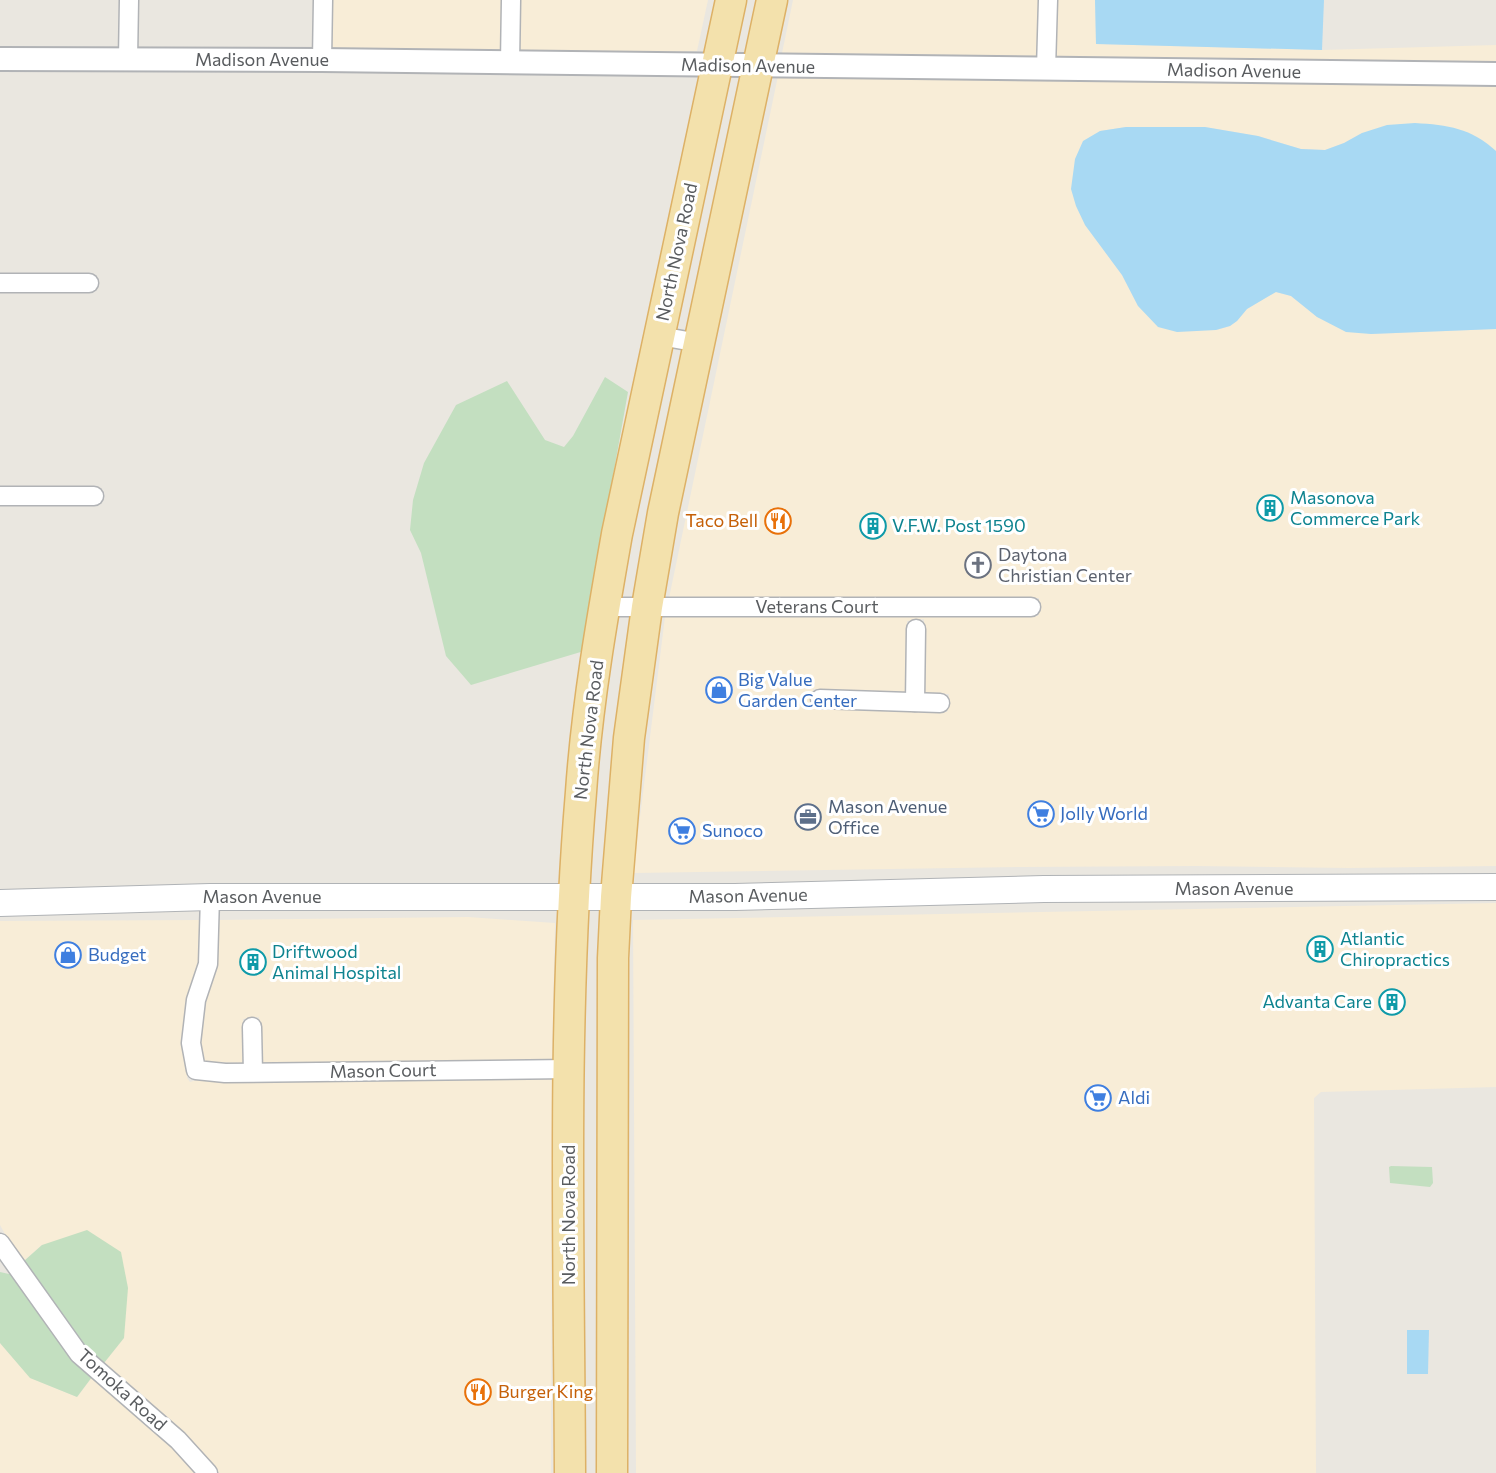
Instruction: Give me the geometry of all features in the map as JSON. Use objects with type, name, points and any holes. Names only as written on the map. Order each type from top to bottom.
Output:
[{"type":"main road","name":"North Nova Road","points":[[570,1473],[569,1008],[573,898],[581,789],[604,607],[617,534],[731,0]]},
{"type":"main road","points":[[612,1473],[612,1007],[616,897],[629,738],[663,513],[772,0]]},
{"type":"main road","name":"Mason Avenue","points":[[0,903],[210,897],[573,898],[1053,889],[1496,886]]},
{"type":"main road","points":[[570,1341],[593,1396],[603,1411],[612,1417]]},
{"type":"street","points":[[129,0],[129,59]]},
{"type":"street","points":[[322,60],[323,0]]},
{"type":"street","points":[[510,63],[511,0]]},
{"type":"street","points":[[1047,69],[1048,0]]},
{"type":"street","name":"Madison Avenue","points":[[0,59],[322,60],[1496,74]]},
{"type":"street","points":[[0,284],[89,284]]},
{"type":"street","points":[[660,336],[699,343]]},
{"type":"street","points":[[0,496],[94,496]]},
{"type":"street","name":"Veterans Court","points":[[604,607],[1031,607]]},
{"type":"street","points":[[915,702],[916,628]]},
{"type":"street","points":[[820,699],[940,703]]},
{"type":"street","name":"Mason Court","points":[[210,897],[208,964],[196,1000],[191,1043],[196,1070],[253,1072],[569,1069]]},
{"type":"street","points":[[252,1027],[253,1072]]},
{"type":"street","name":"Tomoka Road","points":[[0,1243],[79,1354],[178,1440],[208,1473]]},
{"type":"shaded area","points":[[332,0],[503,0],[502,53],[331,51]]},
{"type":"shaded area","points":[[520,0],[708,0],[697,51],[593,55],[519,54]]},
{"type":"shaded area","points":[[793,0],[1095,0],[1096,44],[1322,50],[1496,45],[1496,65],[781,58]]},
{"type":"shaded area","points":[[778,76],[1496,83],[1496,151],[1488,144],[1362,133],[1325,150],[1301,149],[1258,136],[1205,127],[1126,127],[1100,131],[1085,225],[1122,275],[1138,306],[1216,330],[1230,326],[1247,309],[1275,292],[1291,296],[1317,317],[1371,334],[1496,329],[1496,866],[1021,867],[633,873],[665,617],[1038,616],[1039,598],[669,598]],"holes":[[[924,619],[924,693],[949,694],[947,712],[811,708],[813,689],[907,693],[907,621]]]},
{"type":"shaded area","points":[[1496,903],[1496,1087],[1321,1092],[1314,1098],[1316,1473],[636,1473],[633,920]]},
{"type":"shaded area","points":[[468,917],[555,923],[552,1060],[261,1063],[259,1017],[243,1019],[244,1063],[203,1062],[199,1041],[218,920]]},
{"type":"shaded area","points":[[201,920],[199,963],[187,1078],[190,1082],[197,1080],[245,1082],[552,1078],[551,1473],[219,1473],[184,1432],[104,1363],[124,1337],[42,1245],[24,1261],[5,1234],[0,1225],[0,921]]},
{"type":"shaded area","points":[[0,1343],[31,1378],[77,1397],[92,1377],[172,1447],[196,1473],[0,1473]]},
{"type":"green space","points":[[605,377],[628,392],[584,651],[471,685],[446,656],[421,553],[410,530],[413,500],[424,463],[456,405],[507,381],[545,440],[564,447],[573,436]]},
{"type":"green space","points":[[1389,1167],[1432,1167],[1433,1183],[1430,1187],[1390,1183]]},
{"type":"green space","points":[[87,1230],[121,1252],[128,1288],[124,1338],[104,1363],[86,1347],[24,1261],[42,1245]]},
{"type":"green space","points":[[0,1272],[10,1273],[72,1360],[92,1377],[77,1397],[30,1378],[0,1343]]},
{"type":"water","points":[[1095,0],[1324,0],[1322,50],[1096,44]]},
{"type":"water","points":[[1415,123],[1458,129],[1477,137],[1496,151],[1496,329],[1371,334],[1346,332],[1317,317],[1291,296],[1276,292],[1247,309],[1230,326],[1216,330],[1177,332],[1158,327],[1138,306],[1122,275],[1085,225],[1071,189],[1075,159],[1083,141],[1100,131],[1126,127],[1205,127],[1258,136],[1301,149],[1325,150],[1362,133],[1387,125]]},
{"type":"water","points":[[1407,1330],[1429,1330],[1428,1374],[1407,1374]]},
{"type":"place","name":"Masonova Commerce Park","points":[[1270,508]]},
{"type":"place","name":"Taco Bell","points":[[778,521]]},
{"type":"place","name":"V.F.W. Post 1590","points":[[873,526]]},
{"type":"place","name":"Daytona Christian Center","points":[[978,565]]},
{"type":"place","name":"Big Value Garden Center","points":[[719,690]]},
{"type":"place","name":"Jolly World","points":[[1041,814]]},
{"type":"place","name":"Mason Avenue Office","points":[[808,817]]},
{"type":"place","name":"Sunoco","points":[[682,831]]},
{"type":"place","name":"Atlantic Chiropractics","points":[[1320,949]]},
{"type":"place","name":"Budget","points":[[68,955]]},
{"type":"place","name":"Driftwood Animal Hospital","points":[[253,962]]},
{"type":"place","name":"Advanta Care","points":[[1392,1002]]},
{"type":"place","name":"Aldi","points":[[1098,1098]]},
{"type":"place","name":"Burger King","points":[[478,1392]]}]
